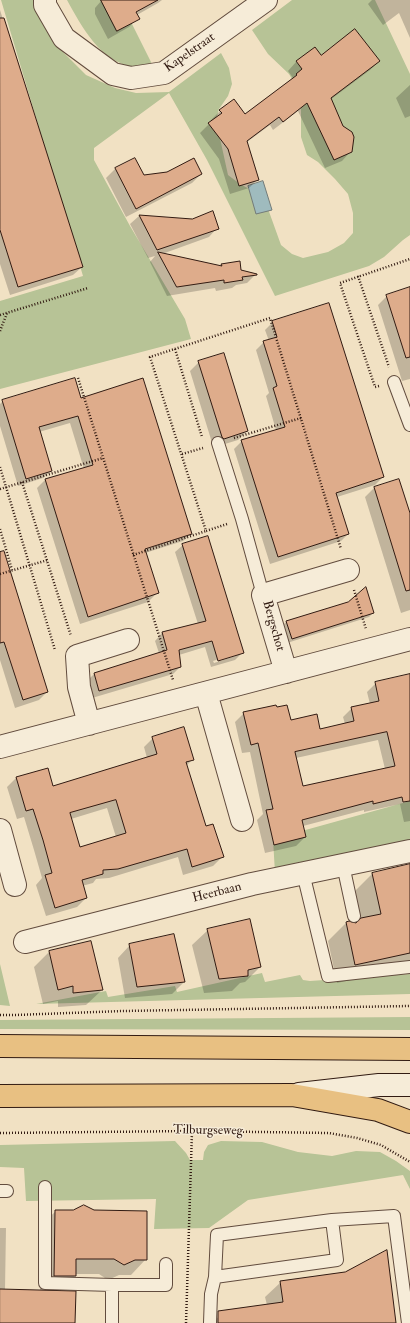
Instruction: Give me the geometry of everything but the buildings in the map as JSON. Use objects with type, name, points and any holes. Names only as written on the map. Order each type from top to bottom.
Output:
[{"type":"main road","points":[[0,1046],[410,1049]]},
{"type":"main road","points":[[0,1096],[292,1095],[378,1110],[410,1122]]},
{"type":"street","name":"Kapelstraat","points":[[44,0],[45,5],[64,38],[113,74],[131,78],[164,73],[266,0]]},
{"type":"street","name":"Bergschot","points":[[286,672],[263,595],[348,570]]},
{"type":"street","points":[[0,747],[410,639]]},
{"type":"street","points":[[89,724],[79,687],[66,654],[128,640]]},
{"type":"street","points":[[206,693],[242,820]]},
{"type":"street","points":[[0,830],[15,884]]},
{"type":"street","name":"Heerbaan","points":[[25,942],[252,884],[410,851]]},
{"type":"street","points":[[292,1095],[379,1085],[410,1085]]},
{"type":"lane","points":[[394,382],[410,425]]},
{"type":"lane","points":[[218,443],[242,519],[263,595]]},
{"type":"lane","points":[[343,865],[354,916]]},
{"type":"lane","points":[[302,873],[328,976],[410,967]]},
{"type":"lane","points":[[45,1187],[45,1283],[166,1285],[166,1264]]},
{"type":"lane","points":[[210,1323],[211,1294],[215,1277],[217,1235],[332,1220],[394,1216],[408,1323]]},
{"type":"lane","points":[[215,1277],[337,1260],[332,1220]]},
{"type":"lane","points":[[112,1285],[112,1323]]},
{"type":"path","points":[[358,276],[394,382],[375,387],[340,283],[358,276],[410,259]]},
{"type":"path","points":[[0,315],[88,288]]},
{"type":"path","points":[[0,331],[7,313]]},
{"type":"path","points":[[206,531],[150,357],[270,318],[373,648]]},
{"type":"path","points":[[175,349],[206,447]]},
{"type":"path","points":[[78,378],[179,700]]},
{"type":"path","points":[[182,454],[301,418]]},
{"type":"path","points":[[0,488],[103,458]]},
{"type":"path","points":[[0,467],[29,565],[66,654]]},
{"type":"path","points":[[22,482],[48,560],[66,654]]},
{"type":"path","points":[[133,555],[242,519]]},
{"type":"path","points":[[0,529],[12,570]]},
{"type":"path","points":[[0,574],[48,560]]},
{"type":"path","points":[[0,1015],[123,1011],[410,1006]]},
{"type":"path","points":[[186,1323],[192,1131]]},
{"type":"path","name":"Tilburgseweg","points":[[0,1133],[192,1131],[329,1133],[357,1138],[381,1145],[410,1162]]},
{"type":"green space","points":[[1,0],[42,0],[48,27],[62,51],[86,75],[115,88],[136,93],[169,92],[221,53],[229,68],[232,84],[228,96],[219,109],[216,120],[228,175],[240,184],[255,192],[267,206],[281,245],[292,254],[303,258],[328,252],[344,243],[353,233],[353,213],[348,194],[318,162],[307,155],[301,137],[299,91],[289,74],[268,54],[252,30],[292,0],[375,0],[410,74],[410,235],[384,257],[369,266],[275,296],[207,160],[169,93],[94,148],[94,160],[130,226],[185,319],[191,339],[0,389],[0,301],[83,276]]},
{"type":"green space","points":[[67,0],[120,0],[152,64],[134,67],[122,64],[111,58],[93,42]]},
{"type":"green space","points":[[410,801],[410,844],[275,873],[273,839]]},
{"type":"green space","points":[[0,964],[10,1006],[0,1005]]},
{"type":"green space","points":[[262,973],[265,982],[300,975],[303,980],[310,981],[410,974],[410,994],[36,1004],[106,991],[108,997],[175,986],[177,992]]},
{"type":"green space","points":[[410,1017],[410,1030],[0,1029],[0,1020]]},
{"type":"green space","points":[[175,1141],[190,1160],[203,1160],[204,1152],[208,1145],[221,1141],[262,1142],[298,1152],[332,1156],[356,1151],[380,1152],[410,1171],[410,1189],[403,1175],[248,1200],[209,1228],[154,1229],[156,1199],[26,1201],[24,1168],[0,1167],[0,1145]]},
{"type":"water","points":[[263,181],[272,210],[256,214],[248,186]]}]
